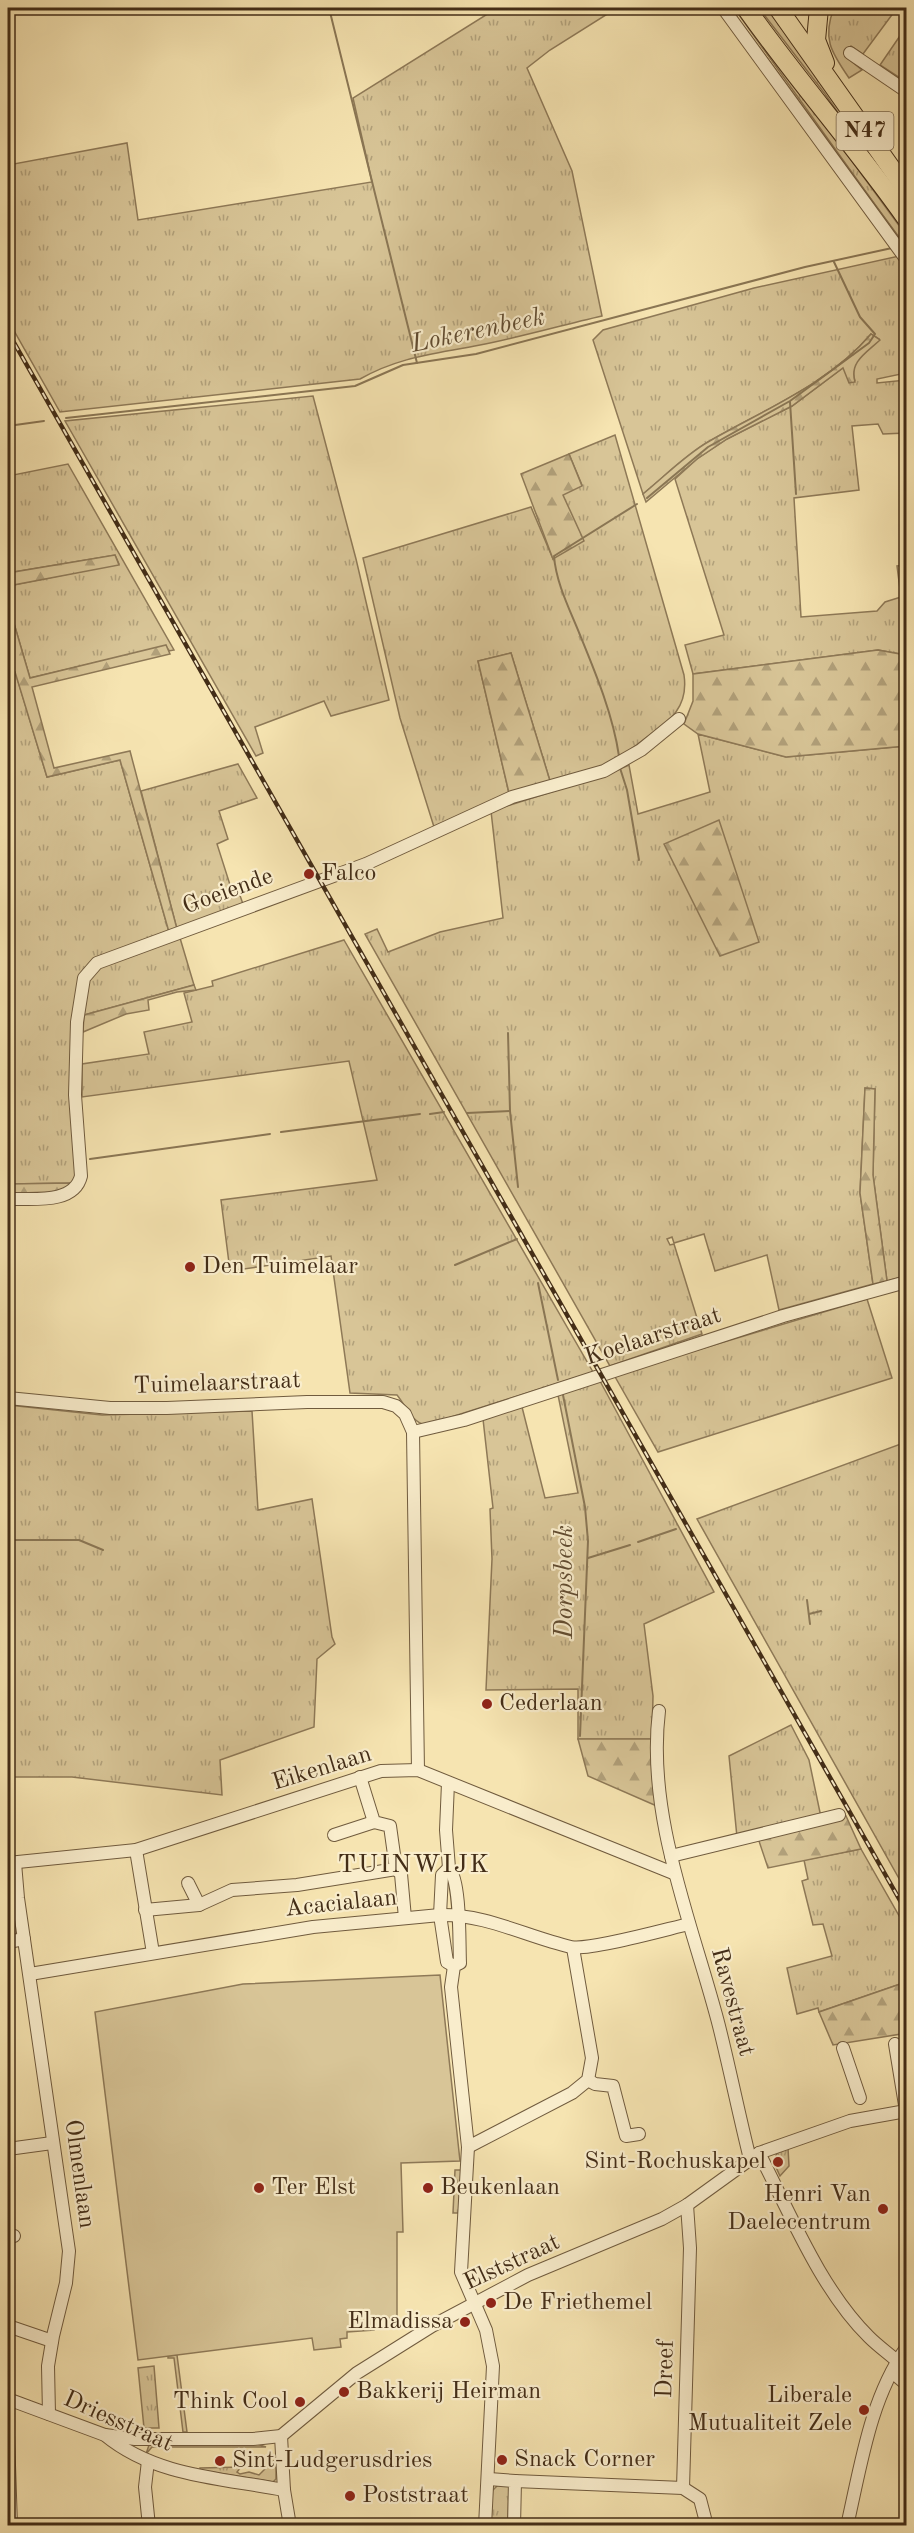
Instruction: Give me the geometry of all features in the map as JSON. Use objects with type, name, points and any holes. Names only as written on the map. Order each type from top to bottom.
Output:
[{"type":"highway","name":"N47","points":[[746,8],[842,136],[863,157],[906,218]]},
{"type":"highway","name":"N47","points":[[778,8],[906,189]]},
{"type":"highway","points":[[819,8],[816,40],[832,85]]},
{"type":"street","points":[[723,8],[906,259]]},
{"type":"street","points":[[850,53],[906,91]]},
{"type":"street","name":"Goeiende","points":[[8,1199],[63,1195],[73,1191],[79,1184],[81,1176],[75,1095],[77,1022],[84,978],[97,963],[366,864],[512,797],[604,771],[641,750],[679,719]]},
{"type":"street","name":"Koelaarstraat","points":[[413,1432],[464,1420],[783,1316],[906,1282]]},
{"type":"street","name":"Tuimelaarstraat","points":[[8,1398],[110,1408],[383,1402],[396,1406],[405,1414],[413,1432]]},
{"type":"street","points":[[413,1432],[418,1770]]},
{"type":"street","name":"Ravestraat","points":[[659,1711],[656,1736],[673,1873],[755,2156],[819,2268],[846,2310],[869,2338],[899,2365],[906,2384]]},
{"type":"street","name":"Eikenlaan","points":[[11,1863],[136,1850],[381,1771],[418,1770],[673,1873]]},
{"type":"street","points":[[360,1777],[374,1822]]},
{"type":"street","points":[[448,1783],[446,1830],[448,1868],[453,1873],[460,1963],[454,1966]]},
{"type":"street","points":[[670,1856],[838,1815]]},
{"type":"street","points":[[334,1835],[374,1822],[390,1826],[396,1869],[401,1874],[405,1918]]},
{"type":"street","points":[[136,1850],[153,1953]]},
{"type":"street","name":"Olmenlaan","points":[[11,1863],[30,1974],[69,2251],[66,2283],[48,2366],[49,2414]]},
{"type":"street","points":[[448,1868],[442,1875],[440,1915],[447,1962],[454,1966]]},
{"type":"street","points":[[145,1910],[199,1905],[232,1890],[297,1885],[396,1869]]},
{"type":"street","points":[[188,1883],[199,1905]]},
{"type":"street","name":"Acacialaan","points":[[30,1974],[313,1927],[440,1915],[458,1915],[507,1927],[573,1948],[636,1937],[689,1924]]},
{"type":"street","points":[[8,1942],[24,1940]]},
{"type":"street","points":[[468,2147],[572,2093],[588,2080],[592,2058],[573,1948]]},
{"type":"street","points":[[454,1966],[452,1987],[468,2147],[461,2272],[476,2301],[486,2330],[493,2366],[485,2526]]},
{"type":"street","points":[[895,2044],[906,2111]]},
{"type":"street","points":[[843,2048],[863,2108]]},
{"type":"street","points":[[588,2080],[595,2084],[613,2086],[626,2136],[639,2134]]},
{"type":"street","name":"Elststraat","points":[[281,2436],[357,2373],[476,2301],[528,2275],[662,2219],[687,2205],[755,2156],[822,2130],[863,2108],[906,2111]]},
{"type":"street","points":[[8,2149],[52,2143]]},
{"type":"street","name":"Dreef","points":[[683,2488],[690,2248],[687,2205]]},
{"type":"street","points":[[8,2326],[52,2341]]},
{"type":"street","points":[[847,2526],[872,2420],[906,2348]]},
{"type":"street","name":"Driesstraat","points":[[8,2399],[105,2435],[162,2468],[284,2490]]},
{"type":"street","points":[[8,2435],[11,2526]]},
{"type":"street","points":[[105,2435],[140,2439],[281,2436],[284,2490],[290,2526]]},
{"type":"street","points":[[140,2439],[141,2452],[148,2461],[146,2487],[149,2526]]},
{"type":"street","points":[[489,2479],[683,2488],[700,2499],[707,2526]]},
{"type":"street","points":[[514,2526],[515,2481]]},
{"type":"green space","points":[[497,8],[617,8],[550,50],[527,68],[572,171],[602,316],[404,361],[360,379],[60,412],[8,320],[8,165],[127,143],[138,220],[372,182],[353,98]]},
{"type":"green space","points":[[734,8],[740,8],[906,235],[906,248]]},
{"type":"green space","points":[[759,8],[772,8],[906,198],[906,210],[825,94]]},
{"type":"green space","points":[[834,8],[897,8],[863,54],[851,46],[845,56],[862,70],[849,78],[830,44],[830,19]]},
{"type":"green space","points":[[906,27],[906,82],[880,65]]},
{"type":"green space","points":[[899,256],[906,266],[906,373],[877,379],[877,383],[906,380],[906,433],[883,434],[878,424],[852,426],[859,490],[794,498],[801,617],[877,611],[885,602],[901,597],[897,566],[906,565],[906,659],[900,654],[878,650],[693,674],[685,645],[724,635],[675,479],[697,459],[727,439],[792,406],[844,367],[855,381],[853,374],[856,362],[879,339],[871,334],[854,352],[815,382],[708,442],[643,494],[593,340],[603,330],[754,288]]},
{"type":"green space","points":[[871,334],[880,340],[857,363],[854,369],[855,382],[849,383],[843,368],[792,406],[727,439],[697,459],[646,502],[643,494],[691,453],[815,382],[854,352]]},
{"type":"green space","points":[[313,396],[356,559],[389,700],[331,716],[324,701],[255,727],[263,753],[256,756],[65,421]]},
{"type":"green space","points":[[615,435],[684,675],[685,687],[680,706],[661,727],[626,753],[594,769],[550,781],[511,653],[478,661],[509,793],[434,827],[400,718],[363,558],[531,507],[553,559],[562,494],[582,485],[569,454]]},
{"type":"green space","points":[[569,454],[582,486],[563,495],[584,541],[553,559],[521,474]]},
{"type":"green space","points":[[68,464],[174,650],[169,651],[166,646],[30,678],[8,603],[8,586],[119,564],[115,555],[8,573],[8,476]]},
{"type":"green space","points":[[115,555],[119,565],[8,586],[8,573]]},
{"type":"green space","points":[[8,603],[30,678],[166,645],[170,654],[32,687],[54,768],[130,751],[177,929],[169,932],[120,760],[47,777],[15,672],[8,674],[8,664],[13,662],[8,642]]},
{"type":"green space","points":[[878,650],[900,654],[906,659],[906,746],[786,757],[698,734],[684,724],[693,701],[693,674]]},
{"type":"green space","points":[[511,653],[550,781],[509,793],[478,661]]},
{"type":"green space","points":[[15,671],[47,777],[120,760],[169,932],[81,975],[76,1178],[71,1183],[8,1184],[8,674]]},
{"type":"green space","points":[[698,734],[786,757],[906,746],[906,1276],[887,1281],[873,1175],[875,1089],[865,1088],[860,1193],[873,1284],[779,1310],[767,1255],[715,1271],[704,1234],[674,1243],[672,1237],[667,1239],[670,1245],[674,1244],[702,1334],[610,1366],[365,934],[377,929],[388,952],[440,932],[503,918],[491,811],[608,774],[629,765],[638,814],[710,792]]},
{"type":"green space","points":[[238,764],[257,798],[219,811],[228,839],[217,844],[231,888],[237,887],[243,904],[177,929],[141,791]]},
{"type":"green space","points":[[719,820],[759,942],[720,956],[664,844]]},
{"type":"green space","points":[[180,938],[194,985],[84,1015],[89,981],[98,967]]},
{"type":"green space","points":[[344,940],[593,1372],[426,1425],[421,1424],[413,1418],[397,1395],[350,1393],[331,1256],[230,1271],[221,1200],[377,1180],[349,1061],[82,1097],[82,1064],[149,1054],[144,1032],[192,1022],[184,993],[213,986],[212,981]]},
{"type":"green space","points":[[194,985],[196,990],[177,992],[148,1000],[149,1010],[126,1014],[83,1032],[84,1015]]},
{"type":"green space","points":[[865,1088],[875,1089],[873,1175],[887,1281],[873,1284],[860,1193]]},
{"type":"green space","points":[[71,1183],[62,1192],[8,1194],[8,1184]]},
{"type":"green space","points":[[867,1299],[892,1378],[658,1452],[614,1375]]},
{"type":"green space","points":[[600,1381],[714,1592],[644,1624],[653,1696],[652,1739],[578,1739],[578,1689],[486,1690],[492,1559],[490,1509],[493,1508],[483,1419],[522,1407],[545,1498],[578,1493],[558,1395]]},
{"type":"green space","points":[[8,1405],[102,1415],[252,1411],[258,1510],[312,1499],[332,1637],[335,1644],[317,1659],[314,1727],[220,1760],[222,1795],[72,1777],[8,1777]]},
{"type":"green space","points":[[906,1442],[906,1891],[697,1519]]},
{"type":"green space","points":[[791,1725],[809,1760],[822,1822],[737,1837],[729,1756]]},
{"type":"green space","points":[[578,1739],[652,1739],[659,1807],[588,1776]]},
{"type":"green space","points":[[846,1816],[861,1849],[768,1868],[758,1838]]},
{"type":"green space","points":[[861,1849],[906,1928],[906,1982],[819,2012],[818,2008],[797,2014],[787,1968],[832,1956],[823,1924],[813,1925],[802,1881],[808,1879],[804,1860]]},
{"type":"green space","name":"Ter Elst","points":[[440,1975],[460,2161],[401,2163],[403,2232],[397,2232],[397,2319],[390,2318],[374,2325],[374,2330],[347,2332],[347,2338],[340,2339],[341,2347],[314,2350],[312,2338],[138,2360],[95,2012],[243,1984]]},
{"type":"green space","points":[[906,1982],[906,2015],[901,2034],[833,2045],[819,2012]]},
{"type":"green space","points":[[788,2148],[789,2166],[780,2176],[775,2165],[781,2164],[781,2161],[775,2159],[777,2152]]},
{"type":"green space","points":[[455,2170],[461,2170],[459,2213],[453,2213]]},
{"type":"green space","points":[[177,2355],[187,2432],[183,2432],[174,2358],[168,2358],[168,2356]]},
{"type":"green space","points":[[154,2366],[159,2428],[144,2428],[138,2368]]},
{"type":"green space","points":[[257,2444],[266,2447],[152,2447],[146,2454],[149,2445]]},
{"type":"green space","points":[[273,2461],[276,2461],[276,2479],[273,2482],[200,2470],[200,2468],[241,2467],[237,2472],[240,2474],[249,2472],[259,2475]]},
{"type":"green space","points":[[498,2485],[509,2485],[508,2522],[505,2525],[491,2525],[492,2491]]},
{"type":"waterway","points":[[329,8],[417,363]]},
{"type":"waterway","points":[[730,8],[906,247]]},
{"type":"waterway","name":"Lokerenbeek","points":[[66,418],[355,386],[403,365],[476,354],[805,267],[892,248]]},
{"type":"waterway","points":[[647,498],[708,447],[790,401],[869,343],[875,334],[860,317],[834,262]]},
{"type":"waterway","points":[[790,402],[796,494]]},
{"type":"waterway","name":"Lokerenbeek","points":[[8,426],[44,421]]},
{"type":"waterway","points":[[619,756],[608,710],[560,586],[554,556],[637,504]]},
{"type":"waterway","points":[[620,768],[627,790],[639,860]]},
{"type":"waterway","points":[[508,1033],[510,1111],[518,1187]]},
{"type":"waterway","points":[[467,1113],[510,1111]]},
{"type":"waterway","points":[[430,1114],[444,1112]]},
{"type":"waterway","points":[[281,1132],[420,1114]]},
{"type":"waterway","points":[[90,1159],[270,1134]]},
{"type":"waterway","points":[[455,1265],[517,1239]]},
{"type":"waterway","name":"Dorpsbeek","points":[[538,1283],[558,1380]]},
{"type":"waterway","name":"Dorpsbeek","points":[[563,1395],[585,1507],[588,1541],[580,1736]]},
{"type":"waterway","points":[[638,1542],[676,1529]]},
{"type":"waterway","points":[[10,1540],[79,1540],[103,1550]]},
{"type":"waterway","points":[[588,1558],[630,1545]]},
{"type":"waterway","points":[[807,1600],[810,1624]]},
{"type":"waterway","points":[[809,1614],[821,1611]]},
{"type":"railway","points":[[8,332],[906,1911]]},
{"type":"place","name":"Falco","points":[[309,874]]},
{"type":"place","name":"Den Tuimelaar","points":[[190,1267]]},
{"type":"place","name":"Cederlaan","points":[[487,1704]]},
{"type":"place","name":"Sint-Rochuskapel","points":[[778,2162]]},
{"type":"place","name":"Ter Elst","points":[[259,2188]]},
{"type":"place","name":"Beukenlaan","points":[[428,2188]]},
{"type":"place","name":"Henri Van Daelecentrum","points":[[883,2209]]},
{"type":"place","name":"De Friethemel","points":[[491,2303]]},
{"type":"place","name":"Elmadissa","points":[[465,2322]]},
{"type":"place","name":"Bakkerij Heirman","points":[[344,2392]]},
{"type":"place","name":"Think Cool","points":[[300,2402]]},
{"type":"place","name":"Liberale Mutualiteit Zele","points":[[864,2410]]},
{"type":"place","name":"Snack Corner","points":[[502,2460]]},
{"type":"place","name":"Sint-Ludgerusdries","points":[[220,2461]]},
{"type":"place","name":"Poststraat","points":[[350,2496]]},
{"type":"district","name":"TUINWIJK","points":[[414,1865]]}]
